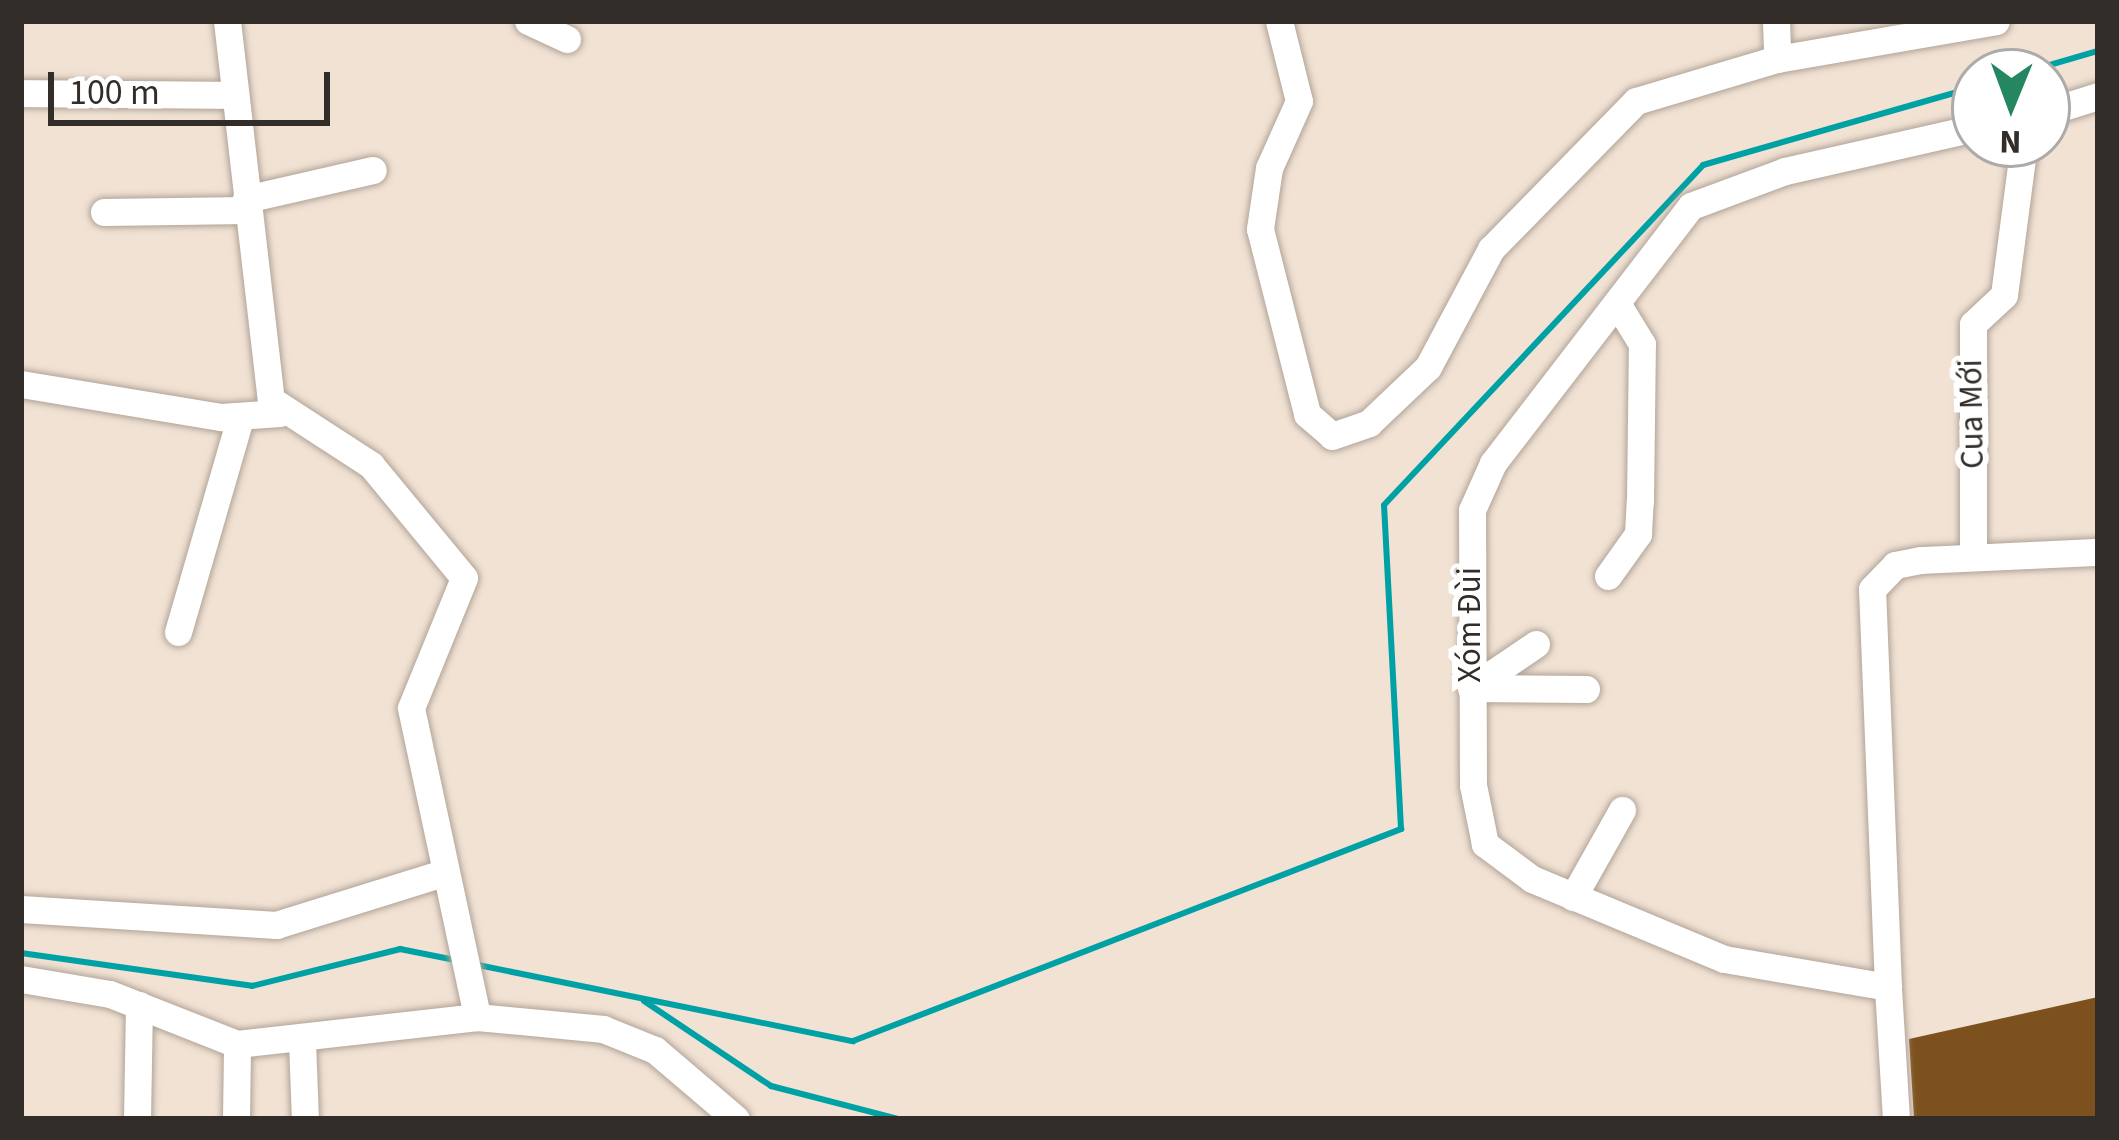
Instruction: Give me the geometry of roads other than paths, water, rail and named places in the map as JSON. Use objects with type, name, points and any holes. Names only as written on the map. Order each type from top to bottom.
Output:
[{"type":"street","points":[[227,21],[232,95],[280,413]]},
{"type":"street","points":[[528,21],[567,39]]},
{"type":"street","points":[[1280,21],[1299,101],[1269,168],[1260,229],[1307,414],[1332,436],[1369,423],[1428,368],[1491,249],[1614,118],[1663,87],[1777,59],[1996,21]]},
{"type":"street","points":[[1776,21],[1777,59]]},
{"type":"street","points":[[21,93],[232,95]]},
{"type":"street","name":"Xóm Đùi","points":[[1888,987],[1724,959],[1574,897],[1484,844],[1471,688],[1478,489],[1711,191],[1951,134]]},
{"type":"street","name":"Cua Mới","points":[[1973,557],[1973,324],[2004,295],[2021,168]]},
{"type":"street","points":[[104,212],[247,204],[373,170]]},
{"type":"street","points":[[1608,576],[1638,534],[1640,501],[1642,344],[1618,305]]},
{"type":"street","points":[[21,384],[241,419],[280,413],[371,465],[464,578],[411,708],[440,874],[477,1017]]},
{"type":"street","points":[[178,632],[241,419]]},
{"type":"street","points":[[1896,1119],[1872,589],[1894,566],[2098,552]]},
{"type":"street","points":[[1471,688],[1535,644]]},
{"type":"street","points":[[1471,688],[1586,689]]},
{"type":"street","points":[[1574,897],[1622,810]]},
{"type":"street","points":[[21,909],[276,925],[440,874]]},
{"type":"street","points":[[21,979],[139,1005],[237,1044],[302,1042],[477,1017],[632,1039],[736,1119]]},
{"type":"street","points":[[137,1119],[139,1005]]},
{"type":"street","points":[[302,1042],[305,1119]]},
{"type":"street","points":[[236,1119],[237,1044]]},
{"type":"waterway","points":[[2071,59],[2098,51]]},
{"type":"waterway","points":[[473,964],[853,1041],[1401,829],[1384,505],[1703,165],[1951,94]]},
{"type":"waterway","points":[[21,953],[252,986],[400,949],[455,960]]},
{"type":"waterway","points":[[644,1001],[771,1086],[899,1119]]}]
